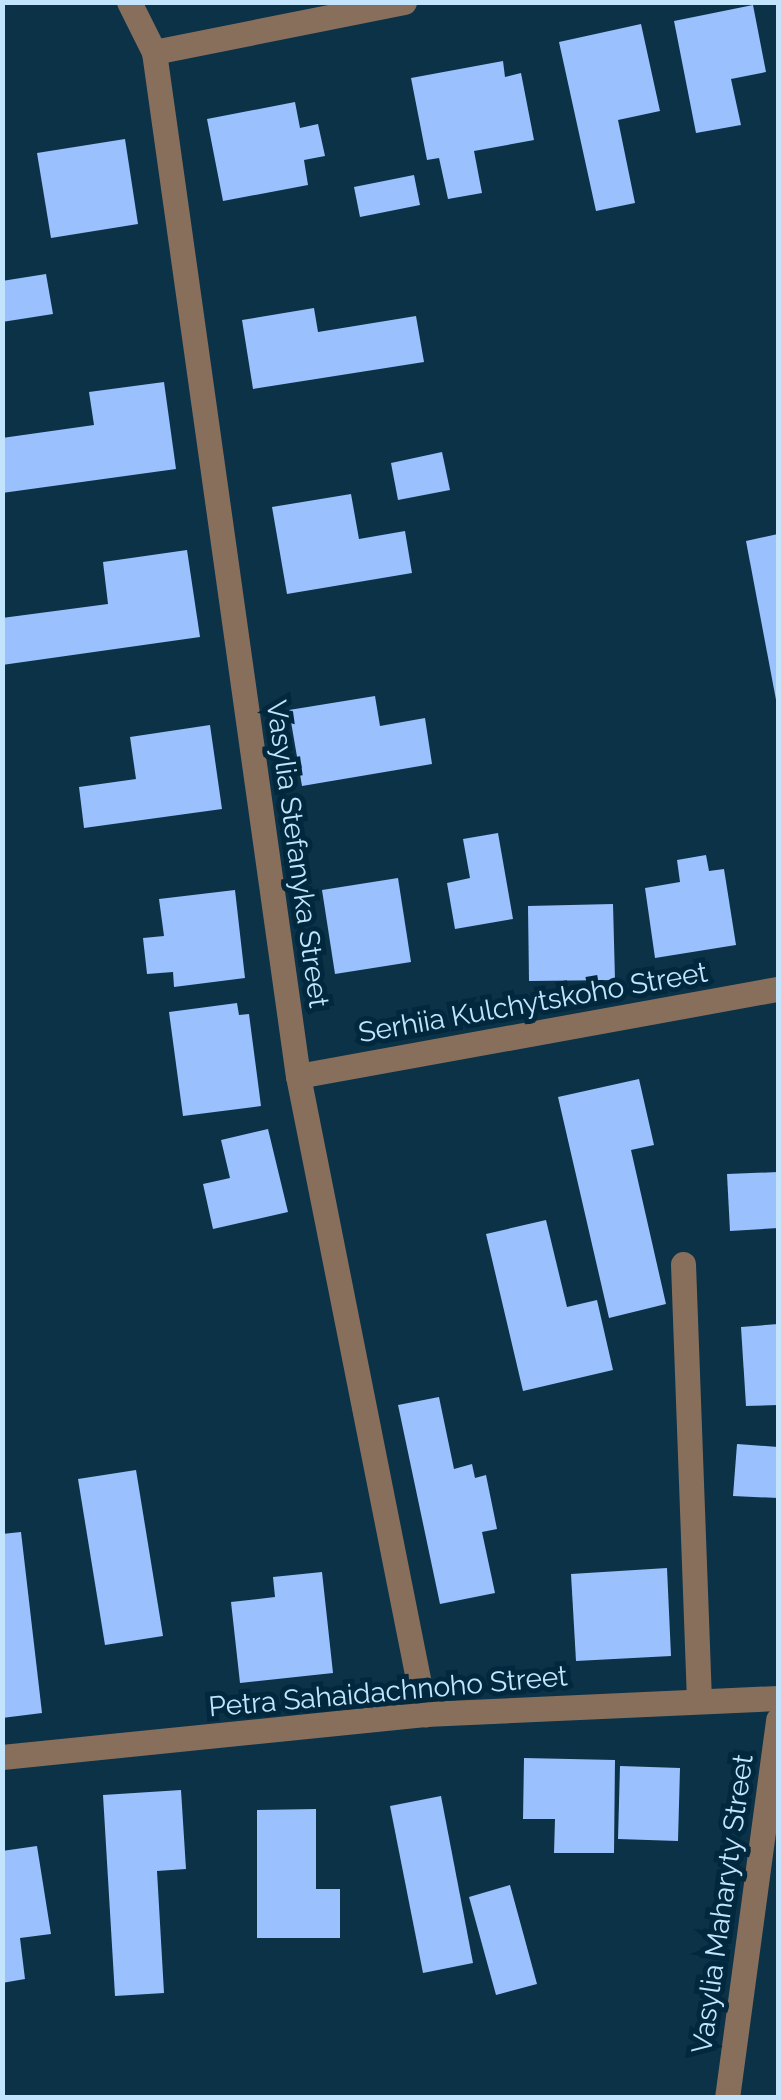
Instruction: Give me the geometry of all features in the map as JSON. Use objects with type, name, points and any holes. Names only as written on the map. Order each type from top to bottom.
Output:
[{"type":"street","name":"Vasylia Stefanyka Street","points":[[129,2],[154,52],[298,1076],[425,1714]]},
{"type":"street","points":[[154,52],[404,2]]},
{"type":"street","name":"Serhiia Kulchytskoho Street","points":[[298,1076],[778,989]]},
{"type":"street","points":[[683,1264],[699,1700]]},
{"type":"street","name":"Petra Sahaidachnoho Street","points":[[2,1757],[425,1714],[778,1698]]},
{"type":"street","name":"Vasylia Maharyty Street","points":[[727,2098],[778,1719]]},
{"type":"building","points":[[753,5],[766,72],[731,79],[741,125],[696,133],[674,21]]},
{"type":"building","points":[[641,24],[660,111],[618,120],[635,203],[596,211],[559,42]]},
{"type":"building","points":[[503,61],[505,77],[521,73],[534,140],[474,151],[482,193],[448,199],[439,158],[427,160],[411,78]]},
{"type":"building","points":[[295,102],[300,128],[318,124],[325,156],[304,160],[308,185],[223,201],[207,119]]},
{"type":"building","points":[[125,139],[138,224],[51,238],[37,153]]},
{"type":"building","points":[[414,175],[420,205],[360,217],[354,187]]},
{"type":"building","points":[[46,274],[53,314],[2,322],[2,281]]},
{"type":"building","points":[[314,308],[318,332],[416,316],[424,362],[253,389],[242,320]]},
{"type":"building","points":[[164,382],[176,469],[2,493],[2,438],[94,425],[89,392]]},
{"type":"building","points":[[442,452],[450,490],[398,500],[391,463]]},
{"type":"building","points":[[351,494],[359,539],[405,531],[412,573],[287,594],[272,507]]},
{"type":"building","points":[[778,534],[778,705],[777,705],[746,541]]},
{"type":"building","points":[[187,550],[200,637],[2,665],[2,618],[108,604],[103,562]]},
{"type":"building","points":[[375,696],[380,726],[425,718],[432,764],[302,786],[289,710]]},
{"type":"building","points":[[210,725],[222,809],[84,828],[79,787],[136,779],[130,737]]},
{"type":"building","points":[[498,833],[513,919],[455,929],[447,883],[470,878],[463,839]]},
{"type":"building","points":[[706,855],[709,871],[724,869],[736,945],[655,958],[645,888],[680,882],[677,860]]},
{"type":"building","points":[[398,878],[411,962],[335,974],[322,890]]},
{"type":"building","points":[[235,890],[245,978],[174,987],[173,972],[147,974],[143,938],[164,936],[159,899]]},
{"type":"building","points":[[613,904],[615,980],[529,981],[528,906]]},
{"type":"building","points":[[237,1003],[239,1015],[249,1014],[261,1106],[183,1116],[169,1012]]},
{"type":"building","points":[[639,1079],[654,1145],[631,1150],[666,1304],[609,1318],[558,1097]]},
{"type":"building","points":[[268,1129],[288,1212],[213,1229],[203,1184],[230,1178],[221,1140]]},
{"type":"building","points":[[778,1172],[778,1228],[730,1231],[727,1174]]},
{"type":"building","points":[[546,1220],[567,1307],[597,1300],[613,1370],[523,1391],[486,1234]]},
{"type":"building","points":[[778,1324],[778,1405],[746,1406],[741,1327]]},
{"type":"building","points":[[439,1397],[454,1469],[472,1464],[475,1478],[486,1475],[497,1529],[482,1532],[495,1593],[440,1604],[398,1405]]},
{"type":"building","points":[[737,1444],[778,1447],[778,1498],[733,1496]]},
{"type":"building","points":[[136,1470],[163,1636],[105,1645],[78,1479]]},
{"type":"building","points":[[21,1532],[42,1713],[2,1718],[2,1534]]},
{"type":"building","points":[[667,1568],[671,1656],[576,1661],[571,1574]]},
{"type":"building","points":[[322,1572],[333,1673],[240,1683],[231,1602],[275,1597],[273,1577]]},
{"type":"building","points":[[524,1758],[615,1760],[614,1853],[554,1853],[555,1819],[523,1819]]},
{"type":"building","points":[[620,1766],[680,1768],[678,1841],[618,1839]]},
{"type":"building","points":[[181,1790],[186,1869],[157,1871],[164,1993],[115,1996],[103,1795]]},
{"type":"building","points":[[441,1796],[473,1963],[423,1973],[390,1806]]},
{"type":"building","points":[[316,1809],[316,1889],[340,1889],[340,1938],[257,1938],[257,1810]]},
{"type":"building","points":[[37,1846],[51,1934],[20,1938],[25,1979],[2,1983],[2,1851]]},
{"type":"building","points":[[510,1885],[537,1984],[496,1995],[469,1897]]}]
